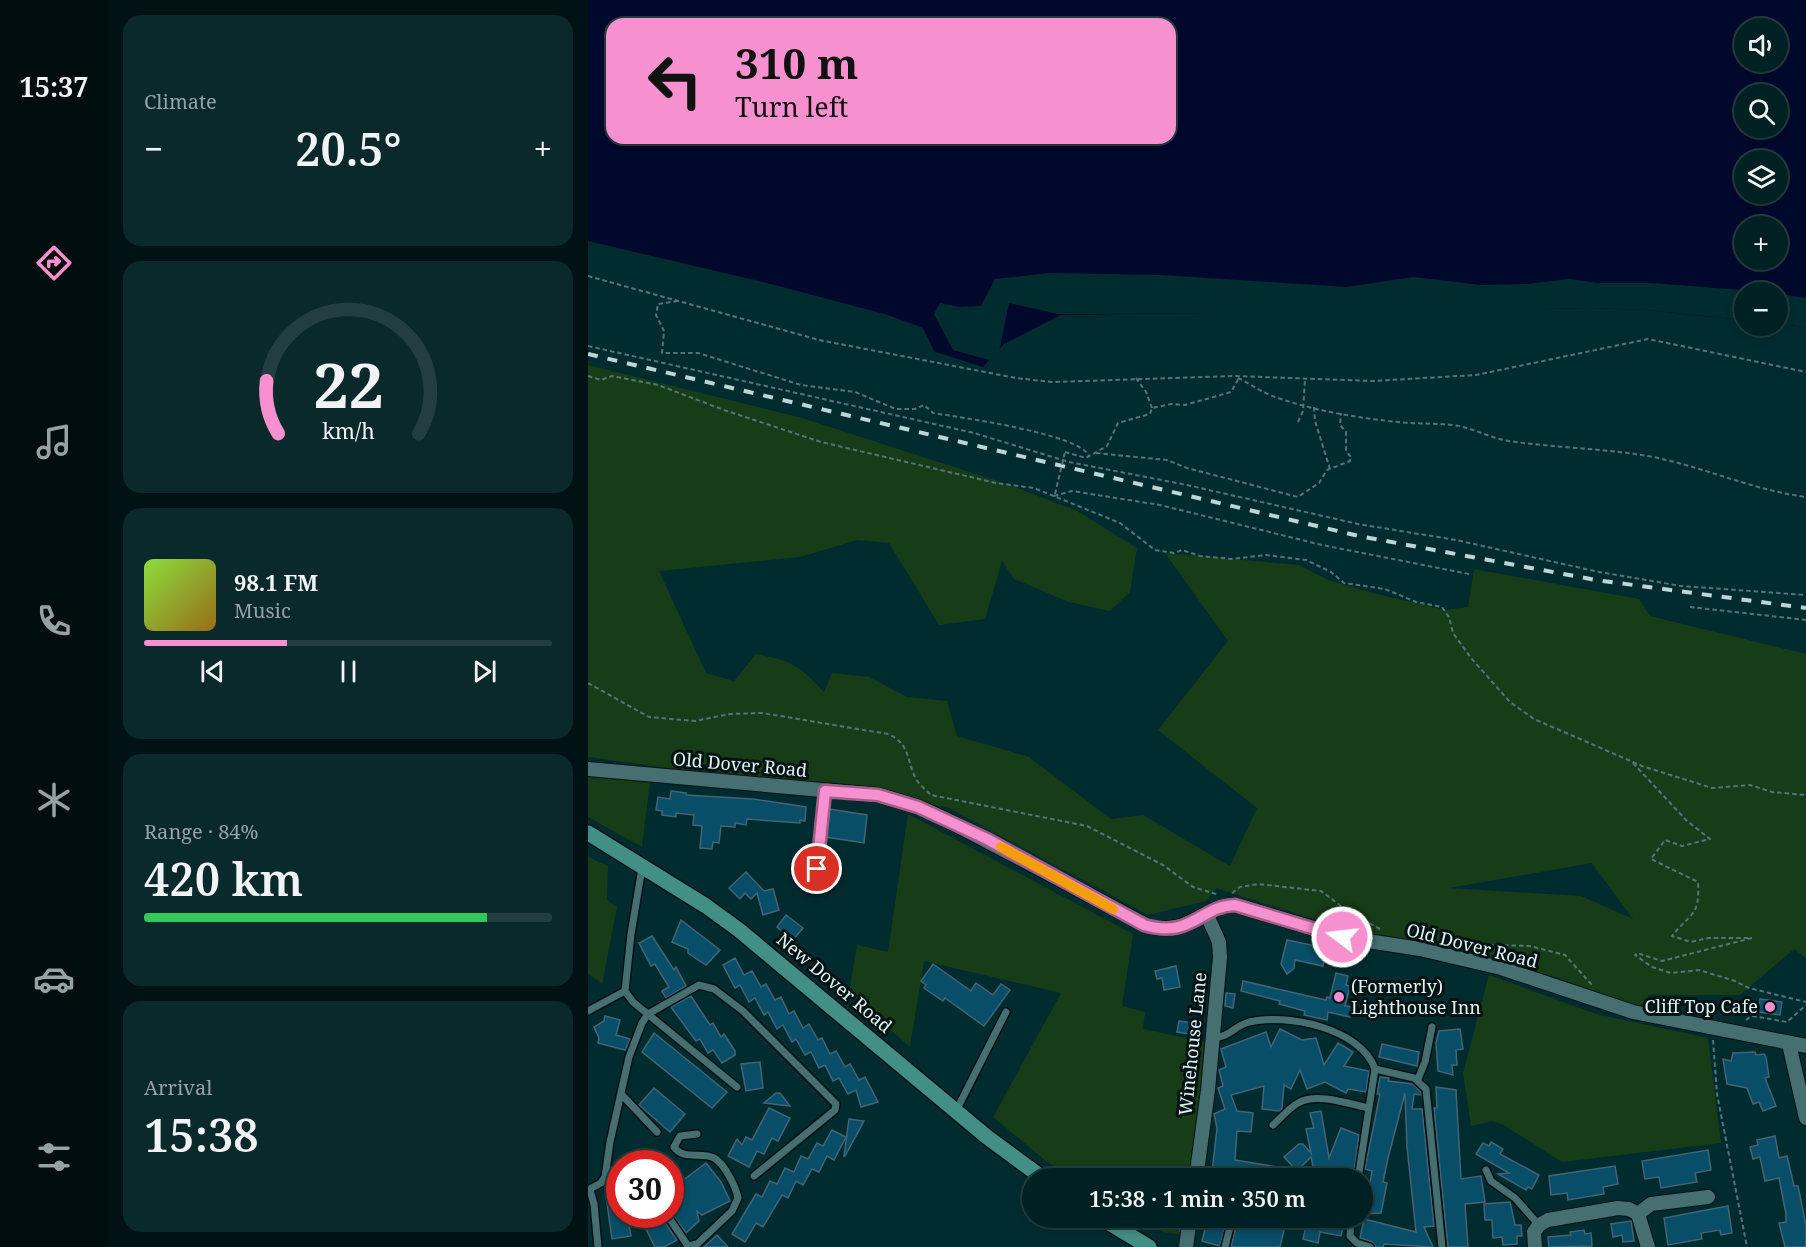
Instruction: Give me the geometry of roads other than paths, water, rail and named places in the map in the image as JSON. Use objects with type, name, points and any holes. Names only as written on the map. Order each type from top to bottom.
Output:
[{"type":"main road","name":"New Dover Road","points":[[588,833],[740,930],[956,1111],[1030,1168]]},
{"type":"main road","points":[[1118,1228],[1149,1247]]},
{"type":"street","name":"Old Dover Road","points":[[588,769],[878,795],[918,807],[987,839],[1144,925],[1161,929],[1179,927],[1228,905],[1243,906],[1281,921],[1342,937],[1420,950],[1501,968],[1633,1012],[1806,1046]]},
{"type":"street","name":"Winehouse Lane","points":[[1197,1168],[1220,957],[1219,942],[1208,915]]},
{"type":"street","points":[[1789,1044],[1806,1118]]},
{"type":"street","points":[[1638,1214],[1651,1204],[1708,1197]]},
{"type":"street","points":[[1535,1247],[1534,1232],[1539,1225],[1548,1220],[1618,1208],[1629,1209],[1638,1214],[1648,1247]]},
{"type":"street","points":[[1186,1247],[1189,1228]]},
{"type":"lane","points":[[817,869],[825,791]]},
{"type":"lane","points":[[625,991],[637,891],[643,866]]},
{"type":"lane","points":[[598,1247],[594,1204],[589,1190],[605,1177],[610,1142],[637,1035],[648,1014],[699,985],[709,986],[743,1011],[836,1104],[835,1110],[754,1176]]},
{"type":"lane","points":[[588,1011],[625,991]]},
{"type":"lane","points":[[625,991],[648,1014],[737,1087]]},
{"type":"lane","points":[[956,1111],[1006,1012]]},
{"type":"lane","points":[[1212,1038],[1227,1036],[1249,1022],[1269,1019],[1288,1020],[1344,1036],[1367,1054],[1375,1069],[1360,1168]]},
{"type":"lane","points":[[1418,1080],[1425,1062],[1432,1027]]},
{"type":"lane","points":[[1375,1069],[1418,1080],[1426,1089],[1442,1247]]},
{"type":"lane","points":[[622,1095],[657,1132]]},
{"type":"lane","points":[[1273,1125],[1296,1104],[1305,1100],[1328,1100],[1368,1108]]},
{"type":"lane","points":[[676,1228],[688,1246],[696,1245],[732,1211],[738,1198],[718,1160],[710,1156],[681,1153],[674,1148],[680,1136],[697,1134]]},
{"type":"lane","points":[[1486,1170],[1491,1181],[1515,1198],[1539,1225]]},
{"type":"lane","points":[[1226,1247],[1230,1228]]},
{"type":"lane","points":[[1350,1228],[1350,1236],[1357,1243],[1370,1247]]},
{"type":"water","points":[[588,0],[1806,0],[1806,327],[1788,325],[1788,282],[1734,282],[1734,319],[1646,310],[1591,308],[1061,315],[1004,344],[983,367],[939,353],[841,331],[588,262]]},
{"type":"railway","points":[[588,354],[1359,536],[1596,580],[1806,608]]},
{"type":"place","name":"(Formerly) Lighthouse Inn","points":[[1339,997]]},
{"type":"place","name":"Cliff Top Cafe","points":[[1770,1007]]}]
